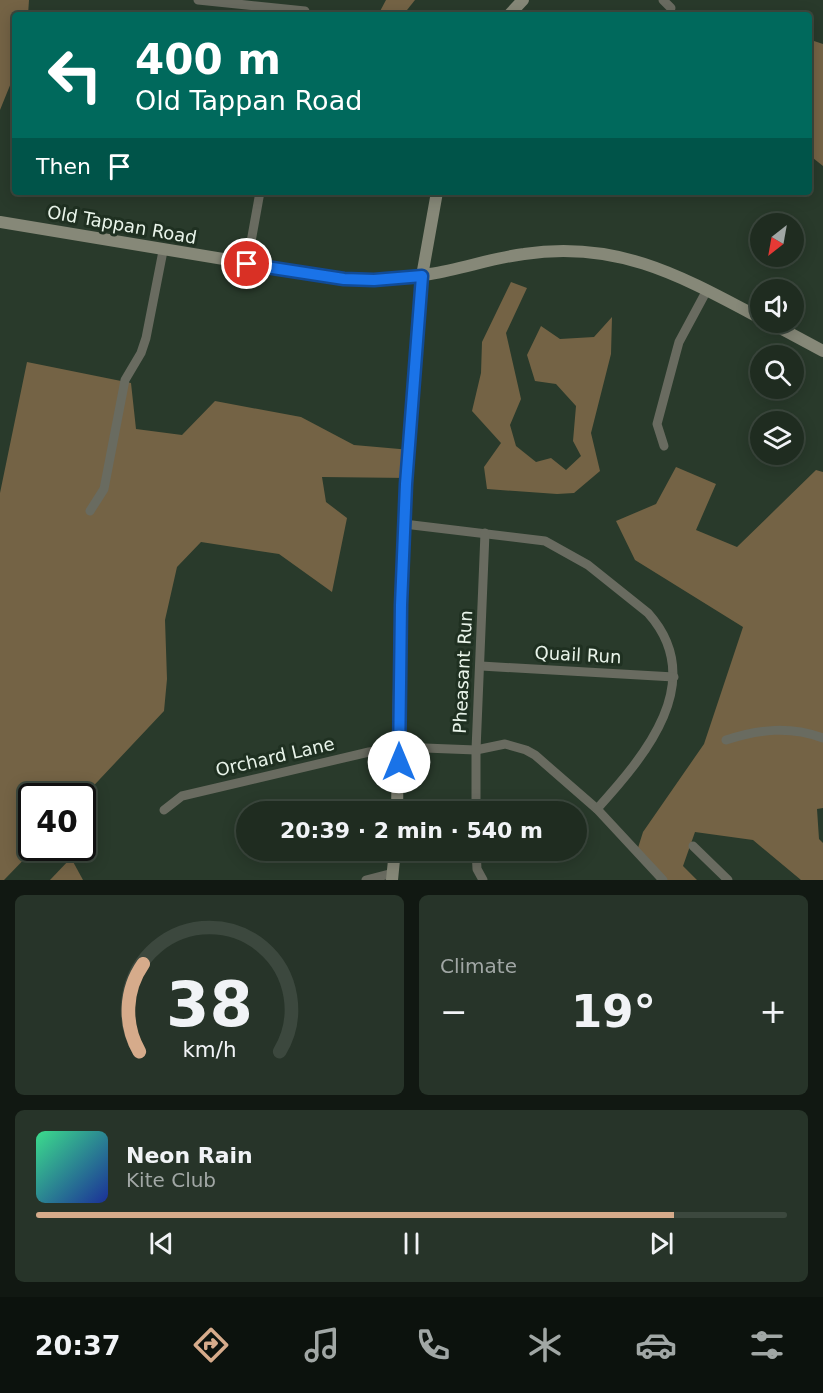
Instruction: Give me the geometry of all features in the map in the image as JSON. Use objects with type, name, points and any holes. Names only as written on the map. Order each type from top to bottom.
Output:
[{"type":"main road","points":[[512,12],[523,0]]},
{"type":"main road","points":[[397,801],[400,625],[405,524],[422,276],[436,195]]},
{"type":"main road","name":"Old Tappan Road","points":[[0,222],[337,279],[374,280],[422,276],[524,254],[572,251],[620,256],[679,276],[750,313]]},
{"type":"main road","points":[[789,333],[823,351]]},
{"type":"main road","points":[[393,876],[394,861]]},
{"type":"street","points":[[198,0],[296,12]]},
{"type":"street","points":[[663,0],[671,8]]},
{"type":"street","points":[[247,264],[259,195]]},
{"type":"street","points":[[90,511],[104,489],[125,380],[141,353],[146,338],[163,250]]},
{"type":"street","points":[[664,446],[657,423],[679,342],[707,290]]},
{"type":"street","points":[[405,524],[545,541],[595,570],[656,622],[669,645],[672,658],[674,677],[668,705],[636,766],[597,809]]},
{"type":"street","name":"Pheasant Run","points":[[476,801],[485,533]]},
{"type":"street","name":"Quail Run","points":[[481,666],[674,677]]},
{"type":"street","points":[[726,740],[750,732],[779,729],[798,731],[823,738]]},
{"type":"street","name":"Orchard Lane","points":[[164,810],[182,796],[399,747],[476,750],[505,744],[535,755],[597,809],[663,880]]},
{"type":"street","points":[[693,846],[729,880]]},
{"type":"street","points":[[477,861],[477,869],[483,880]]},
{"type":"street","points":[[366,880],[393,876]]},
{"type":"shaded area","points":[[0,0],[29,0],[28,12],[12,12],[12,80],[0,110]]},
{"type":"shaded area","points":[[386,0],[415,0],[405,12],[380,12]]},
{"type":"shaded area","points":[[812,40],[823,44],[823,166],[813,158]]},
{"type":"shaded area","points":[[511,282],[527,288],[506,333],[521,399],[510,425],[516,446],[536,462],[551,458],[566,470],[581,456],[573,441],[576,406],[556,384],[535,381],[527,355],[541,326],[560,339],[594,337],[612,317],[611,354],[591,433],[600,471],[574,493],[487,489],[484,467],[501,443],[472,411],[481,373],[482,342]]},
{"type":"shaded area","points":[[27,362],[131,383],[136,429],[182,435],[215,401],[301,417],[354,445],[411,450],[409,478],[322,477],[326,502],[347,518],[332,592],[279,554],[201,542],[177,567],[165,620],[167,679],[164,711],[96,783],[18,783],[18,861],[22,861],[4,880],[0,880],[0,493]]},
{"type":"shaded area","points":[[676,467],[716,484],[696,530],[737,547],[816,470],[823,472],[823,808],[817,809],[819,839],[823,843],[823,880],[801,880],[753,840],[695,832],[683,866],[697,880],[662,880],[637,851],[643,832],[704,744],[743,627],[635,560],[616,521],[656,504]]},
{"type":"shaded area","points":[[68,861],[73,861],[83,880],[50,880]]},
{"type":"route","points":[[247,264],[344,279],[374,280],[422,276],[406,484],[400,625],[399,762]]}]
